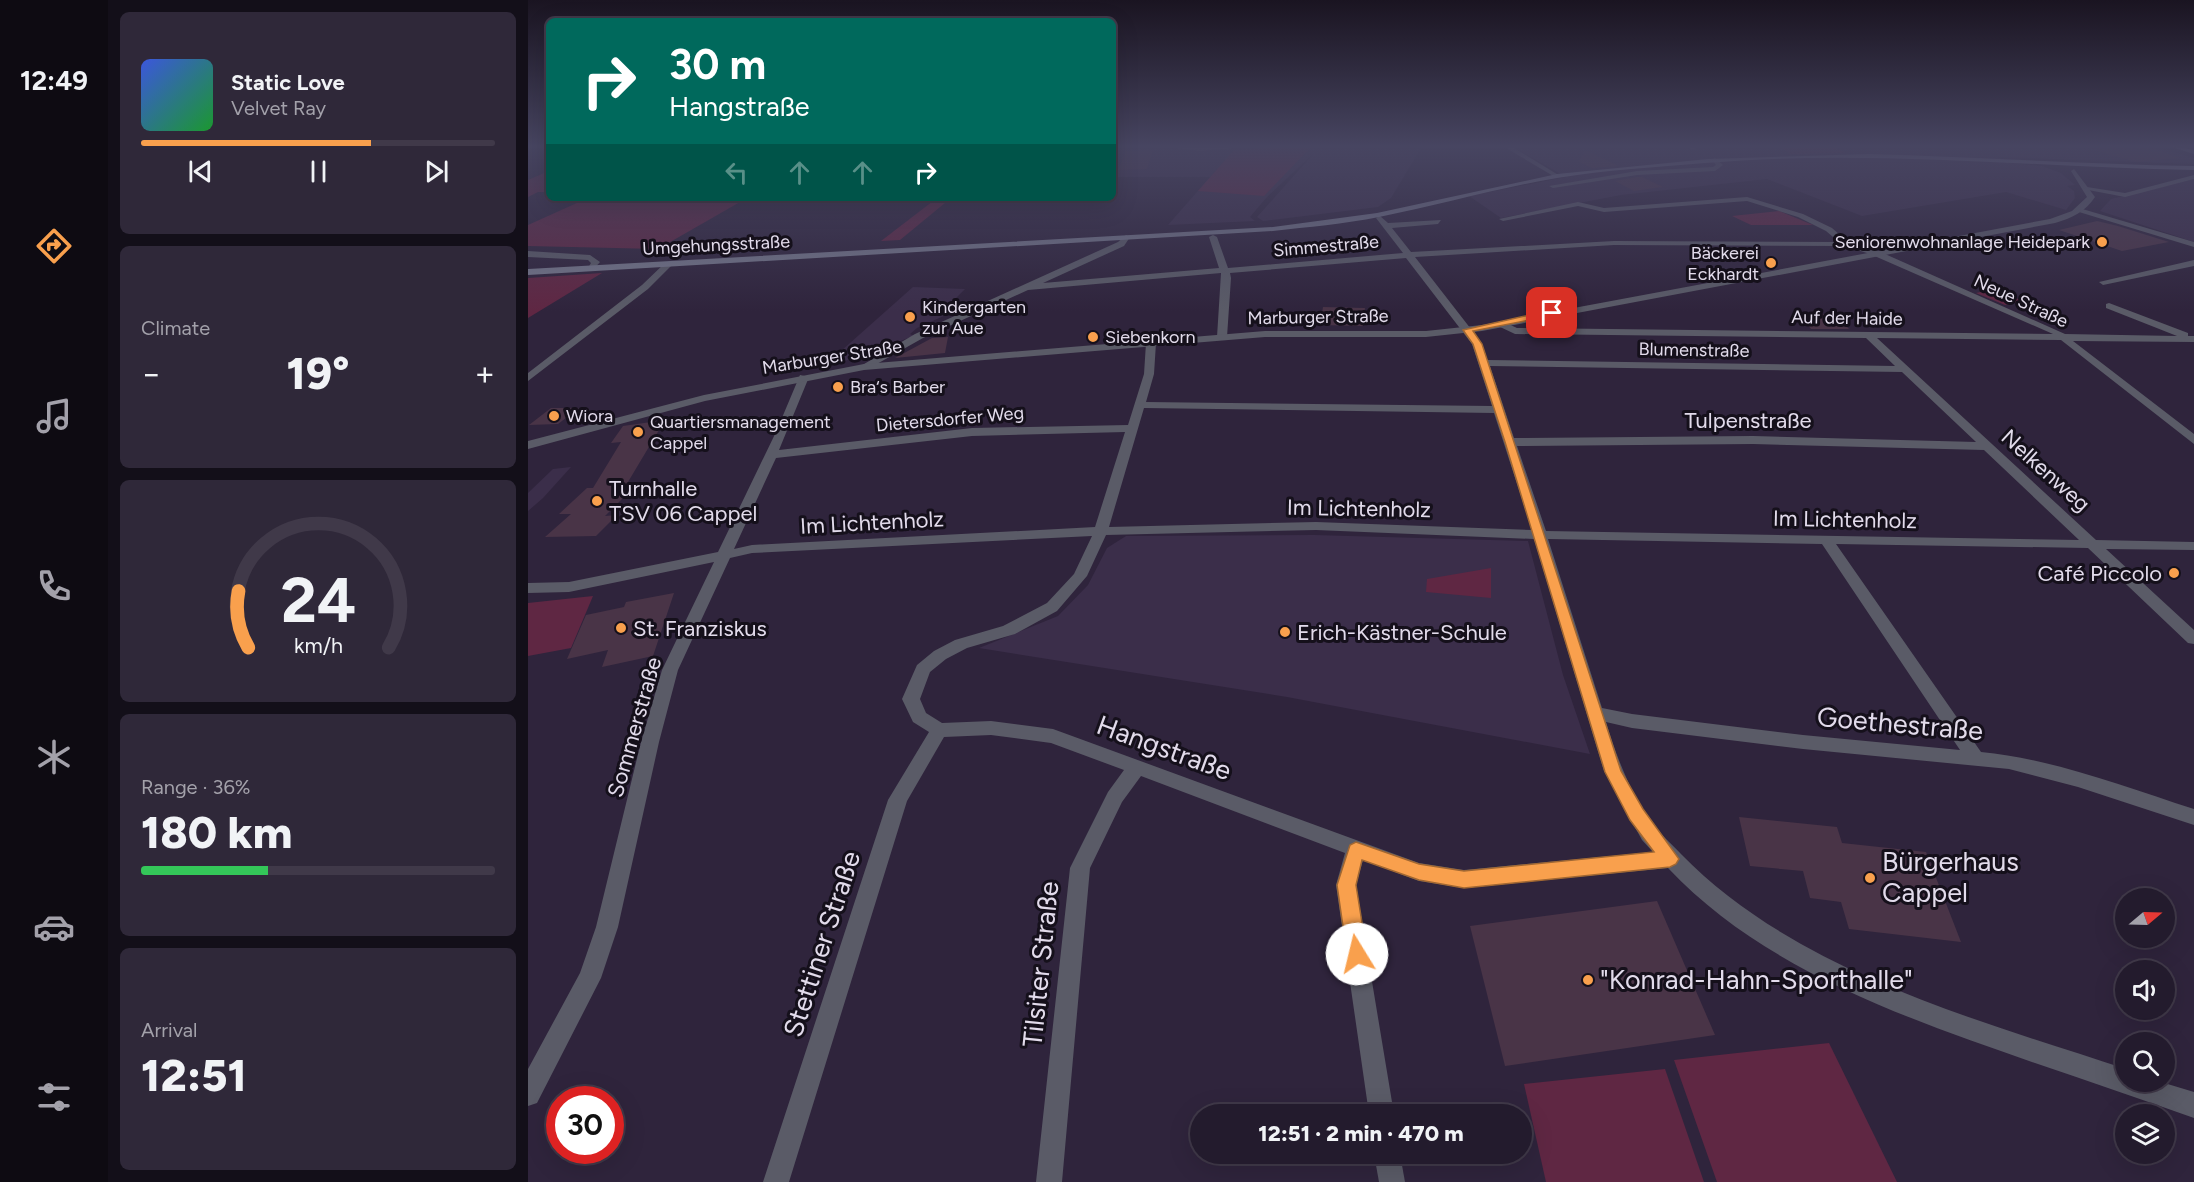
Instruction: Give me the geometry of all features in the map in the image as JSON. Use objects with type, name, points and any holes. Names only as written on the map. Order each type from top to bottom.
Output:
[{"type":"main road","name":"Umgehungsstraße","points":[[528,272],[1316,224],[1377,215],[1445,200]]},
{"type":"street","points":[[1503,219],[1578,204],[1604,210],[1732,200]]},
{"type":"street","points":[[1753,200],[1768,203],[1831,231],[1841,237],[1845,244]]},
{"type":"street","points":[[2088,200],[2082,210],[2194,245]]},
{"type":"street","name":"Marburger Straße","points":[[528,445],[704,398],[864,367],[1151,342],[1301,333],[1426,334],[1467,330],[2031,226],[2082,210]]},
{"type":"street","points":[[1438,222],[1382,222],[1477,344],[1500,410],[1613,772],[1636,814],[1670,859],[1726,909],[1816,963],[1939,1017],[2115,1078]]},
{"type":"street","points":[[864,367],[919,336],[1121,244],[1126,237]]},
{"type":"street","points":[[1213,237],[1226,272],[1222,338]]},
{"type":"street","name":"Simmestraße","points":[[1028,287],[1408,255],[1614,243],[1845,244],[1878,255]]},
{"type":"street","points":[[528,254],[590,258],[596,262],[592,268]]},
{"type":"street","name":"Neue Straße","points":[[1878,255],[2047,327],[2062,336],[2194,441]]},
{"type":"street","points":[[2103,282],[2194,263]]},
{"type":"street","points":[[528,378],[645,287],[669,264]]},
{"type":"street","points":[[2109,306],[2193,339]]},
{"type":"street","name":"Auf der Haide","points":[[1501,324],[1515,331],[2193,339]]},
{"type":"street","name":"Nelkenweg","points":[[1868,335],[2194,639]]},
{"type":"street","points":[[939,730],[919,717],[911,699],[923,669],[940,654],[961,644],[1009,630],[1052,607],[1080,576],[1101,531],[1140,405],[1149,374],[1151,342]]},
{"type":"street","name":"Blumenstraße","points":[[1484,363],[1902,369]]},
{"type":"street","name":"Sommerstraße","points":[[528,1094],[590,978],[607,927],[650,742],[670,670],[726,554],[804,377]]},
{"type":"street","points":[[1140,405],[1500,410]]},
{"type":"street","name":"Dietersdorfer Weg","points":[[771,455],[972,432],[1132,428]]},
{"type":"street","name":"Tulpenstraße","points":[[1510,442],[1754,440],[1986,446]]},
{"type":"street","name":"Im Lichtenholz","points":[[528,588],[569,587],[622,578],[752,549],[1101,531],[1316,526],[1540,536],[2194,546]]},
{"type":"street","points":[[1826,540],[1975,758]]},
{"type":"street","name":"Goethestraße","points":[[1595,713],[1632,721],[1803,742],[2009,762],[2078,780],[2194,818]]},
{"type":"street","name":"Hangstraße","points":[[939,730],[991,728],[1053,736],[1419,872],[1464,879],[1670,859]]},
{"type":"street","name":"Stettiner Straße","points":[[776,1182],[898,800],[939,730]]},
{"type":"street","name":"Tilsiter Straße","points":[[1049,1182],[1080,868],[1115,797],[1138,766]]},
{"type":"street","points":[[1356,850],[1346,885],[1379,1104]]},
{"type":"street","points":[[2156,1092],[2194,1105]]},
{"type":"street","points":[[1389,1164],[1392,1182]]},
{"type":"shaded area","points":[[1190,200],[1264,200],[1250,217],[1255,221],[1168,225]]},
{"type":"shaded area","points":[[1272,200],[1388,200],[1378,207],[1263,221],[1257,217]]},
{"type":"shaded area","points":[[1475,200],[1594,200],[1501,218]]},
{"type":"shaded area","points":[[1821,200],[1957,200],[1862,216]]},
{"type":"shaded area","points":[[2033,200],[2073,200],[2066,210]]},
{"type":"shaded area","points":[[2110,200],[2194,200],[2194,242],[2100,211]]},
{"type":"shaded area","points":[[581,201],[742,201],[658,249],[528,246],[528,225]]},
{"type":"shaded area","points":[[933,201],[947,201],[900,240],[881,241]]},
{"type":"shaded area","points":[[1779,211],[1813,225],[1751,225],[1732,216]]},
{"type":"shaded area","points":[[602,273],[528,318],[528,278]]},
{"type":"shaded area","name":"Kindergarten zur Aue","points":[[913,287],[965,289],[952,302],[966,306],[917,328],[910,334],[914,336],[845,361],[841,351]]},
{"type":"shaded area","points":[[1994,289],[2023,301],[2005,305],[1976,293]]},
{"type":"shaded area","points":[[571,467],[528,511],[528,493],[553,469]]},
{"type":"shaded area","name":"Erich-Kästner-Schule","points":[[1314,535],[1528,541],[1563,675],[1590,754],[1287,697],[979,648],[1058,616],[1088,585],[1107,548],[1126,536]]},
{"type":"shaded area","points":[[1491,568],[1491,598],[1426,592],[1427,579]]},
{"type":"shaded area","points":[[593,596],[571,648],[528,656],[528,603]]},
{"type":"shaded area","points":[[1829,1043],[1897,1182],[1717,1182],[1674,1060]]},
{"type":"shaded area","points":[[1665,1069],[1704,1182],[1546,1182],[1532,1120],[1532,1104],[1528,1104],[1524,1084]]},
{"type":"building","points":[[2097,221],[2169,242],[2122,251],[2059,230]]},
{"type":"building","points":[[1323,307],[1365,308],[1363,326],[1320,325]]},
{"type":"building","points":[[1799,314],[1835,314],[1849,329],[1811,329]]},
{"type":"building","points":[[948,337],[945,353],[895,358],[932,338]]},
{"type":"building","name":"Wiora","points":[[551,408],[579,408],[558,424],[529,425]]},
{"type":"building","points":[[665,420],[625,487],[634,487],[605,516],[617,515],[596,536],[545,537],[571,514],[559,514],[587,488],[593,488],[621,442],[611,443],[623,426]]},
{"type":"building","name":"St. Franziskus","points":[[674,593],[653,656],[602,667],[608,650],[567,659],[586,615],[624,607],[626,602]]},
{"type":"building","name":"Bürgerhaus Cappel","points":[[1739,817],[1837,827],[1842,843],[1926,852],[1961,942],[1849,929],[1841,902],[1810,898],[1803,871],[1750,866]]},
{"type":"building","name":"\"Konrad-Hahn-Sporthalle\"","points":[[1657,901],[1715,1035],[1505,1066],[1470,926]]},
{"type":"place","name":"Seniorenwohnanlage Heidepark","points":[[2102,242]]},
{"type":"place","name":"Bäckerei Eckhardt","points":[[1771,263]]},
{"type":"place","name":"Kindergarten zur Aue","points":[[910,317]]},
{"type":"place","name":"Siebenkorn","points":[[1093,337]]},
{"type":"place","name":"Bra‘s Barber","points":[[838,387]]},
{"type":"place","name":"Wiora","points":[[554,416]]},
{"type":"place","name":"Quartiersmanagement Cappel","points":[[638,432]]},
{"type":"place","name":"Turnhalle TSV 06 Cappel","points":[[597,501]]},
{"type":"place","name":"Café Piccolo","points":[[2174,573]]},
{"type":"place","name":"St. Franziskus","points":[[621,628]]},
{"type":"place","name":"Erich-Kästner-Schule","points":[[1285,632]]},
{"type":"place","name":"Bürgerhaus Cappel","points":[[1870,878]]},
{"type":"place","name":"\"Konrad-Hahn-Sporthalle\"","points":[[1588,980]]},
{"type":"route","points":[[1357,954],[1346,885],[1356,850],[1419,872],[1464,879],[1670,859],[1636,814],[1613,772],[1510,442],[1477,344],[1467,330],[1552,313]]}]
